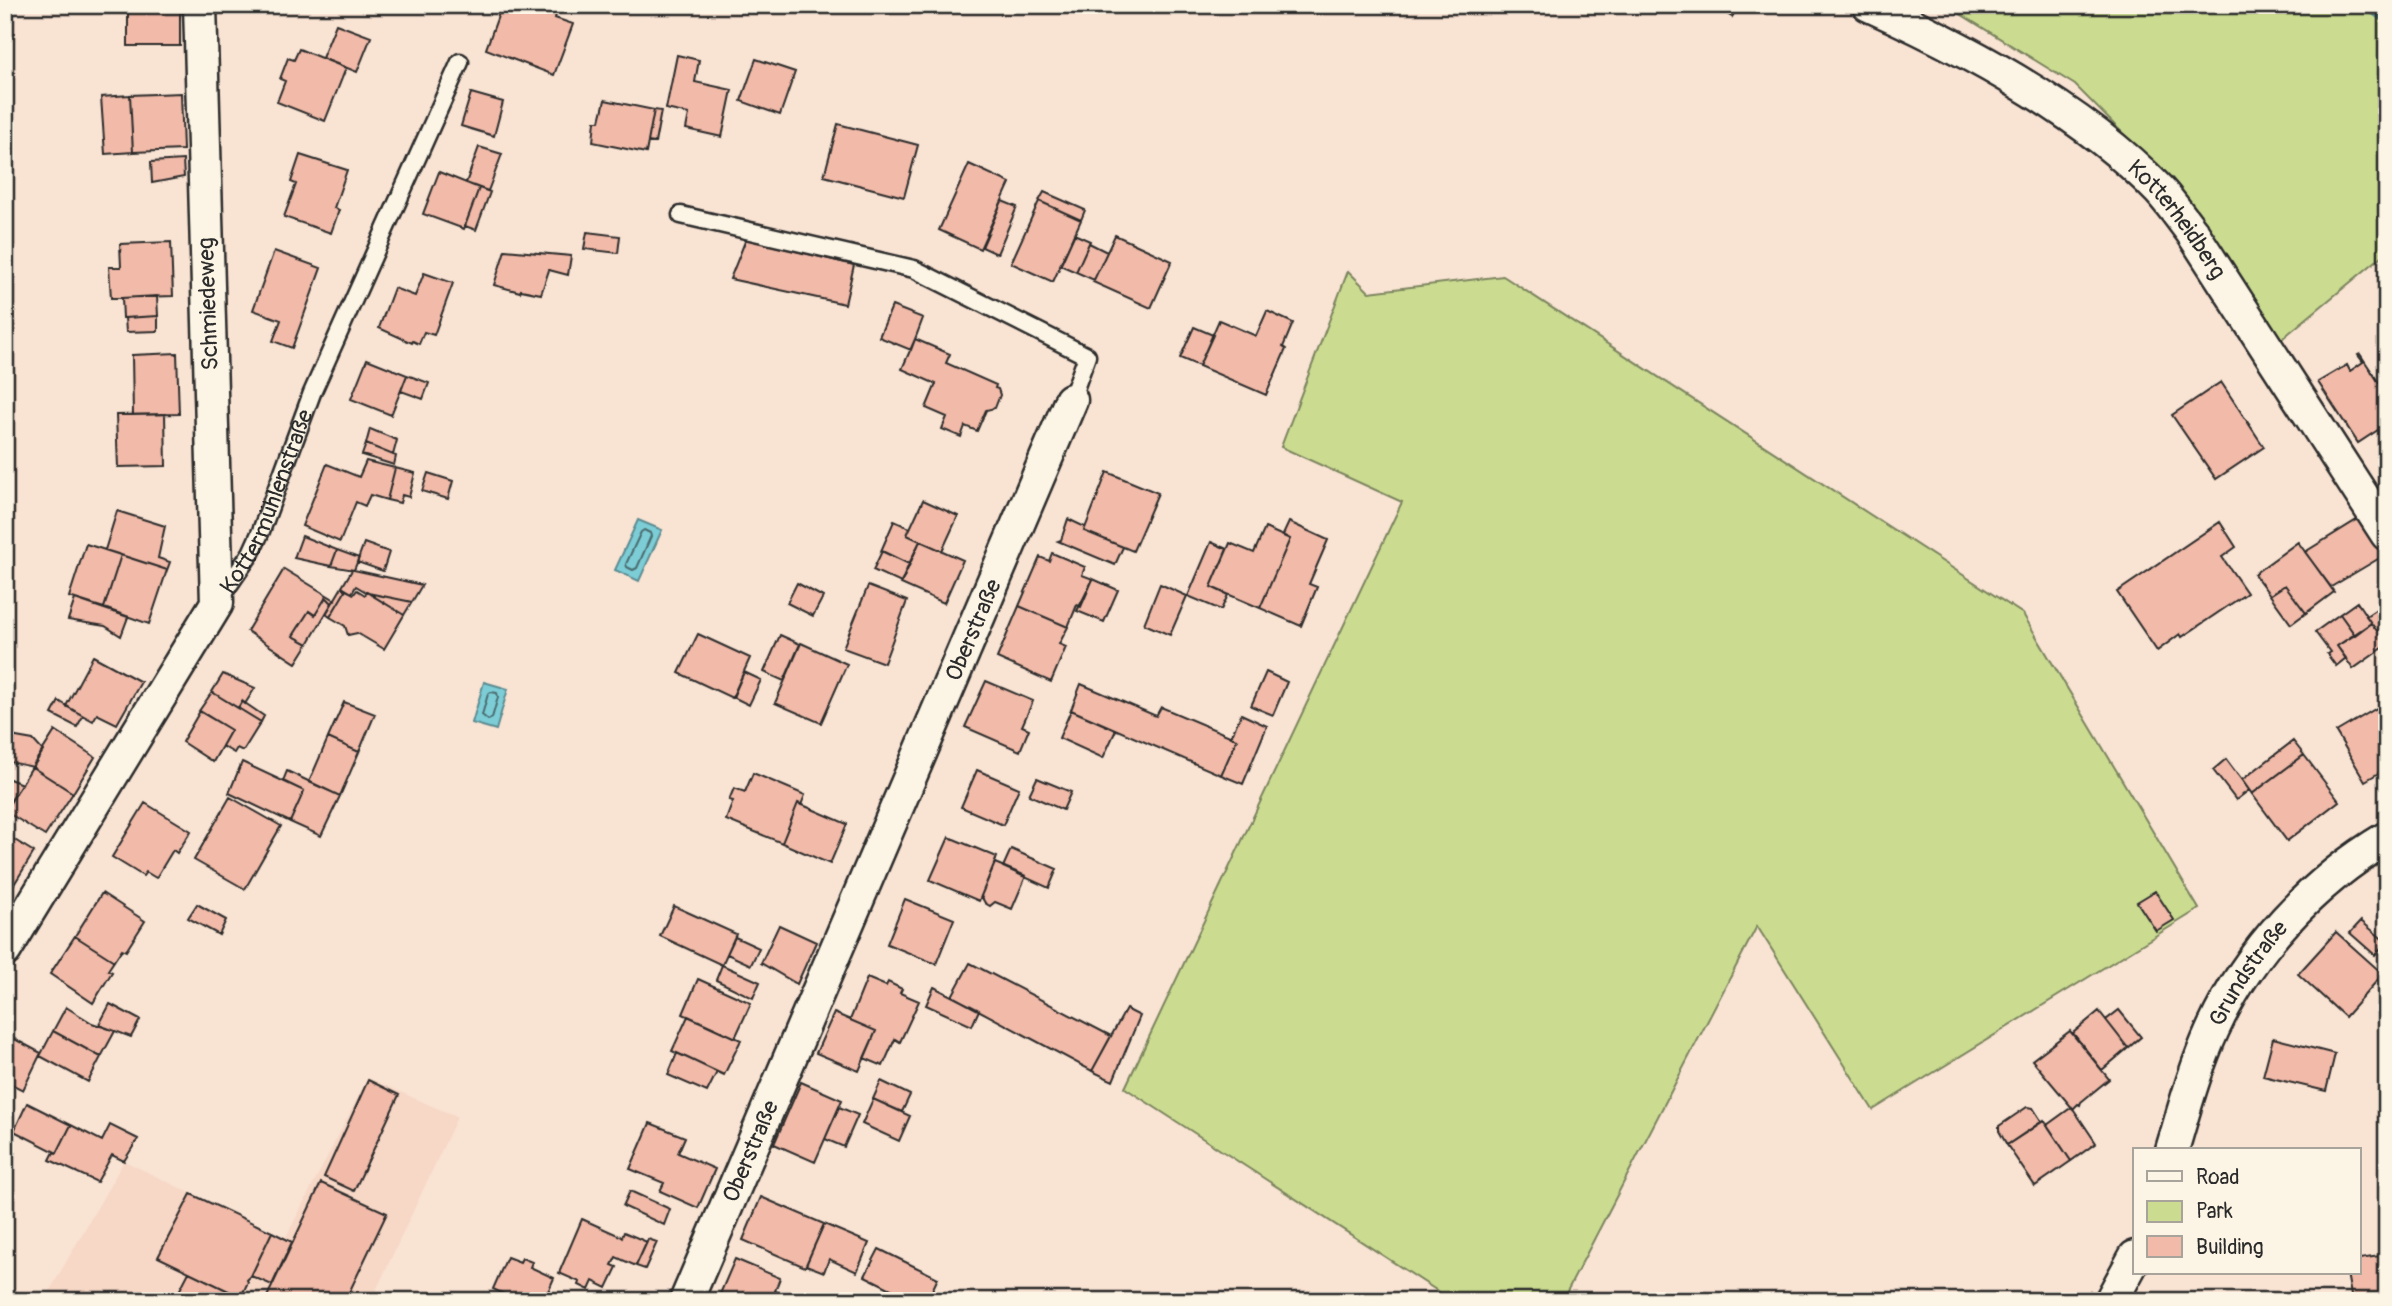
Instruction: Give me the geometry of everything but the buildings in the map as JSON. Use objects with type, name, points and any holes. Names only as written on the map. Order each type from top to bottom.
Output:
[{"type":"street","name":"Schmiedeweg","points":[[200,5],[217,603]]},
{"type":"street","name":"Kotterheidberg","points":[[1869,5],[1912,24],[2020,83],[2123,157],[2161,192],[2192,232],[2387,534]]},
{"type":"street","name":"Oberstraße","points":[[686,1301],[1071,400]]},
{"type":"street","name":"Kottermühlenstraße","points":[[5,950],[217,603]]},
{"type":"street","name":"Grundstraße","points":[[2173,1148],[2193,1081],[2213,1029],[2235,988],[2281,924],[2308,896],[2339,870],[2387,838]]},
{"type":"street","points":[[2111,1301],[2133,1261]]},
{"type":"lane","name":"Kottermühlenstraße","points":[[217,603],[251,553],[261,531],[312,393],[460,62]]},
{"type":"lane","name":"Oberstraße","points":[[681,215],[914,269],[1087,356],[1071,400]]},
{"type":"shaded area","points":[[368,1078],[457,1117],[371,1301],[44,1301],[124,1161],[285,1239]]},
{"type":"green space","points":[[1946,5],[2378,5],[2387,12],[2387,252],[2278,342],[2178,189],[2075,85]]},
{"type":"green space","points":[[1348,271],[1369,292],[1503,276],[2023,614],[2199,909],[1873,1110],[1757,926],[1562,1301],[1453,1301],[1125,1088],[1402,502],[1281,447]]},
{"type":"water","points":[[638,520],[662,530],[639,581],[615,570]]},
{"type":"water","points":[[484,682],[508,689],[496,730],[472,723]]},
{"type":"waterway","points":[[2366,5],[2387,19]]}]
